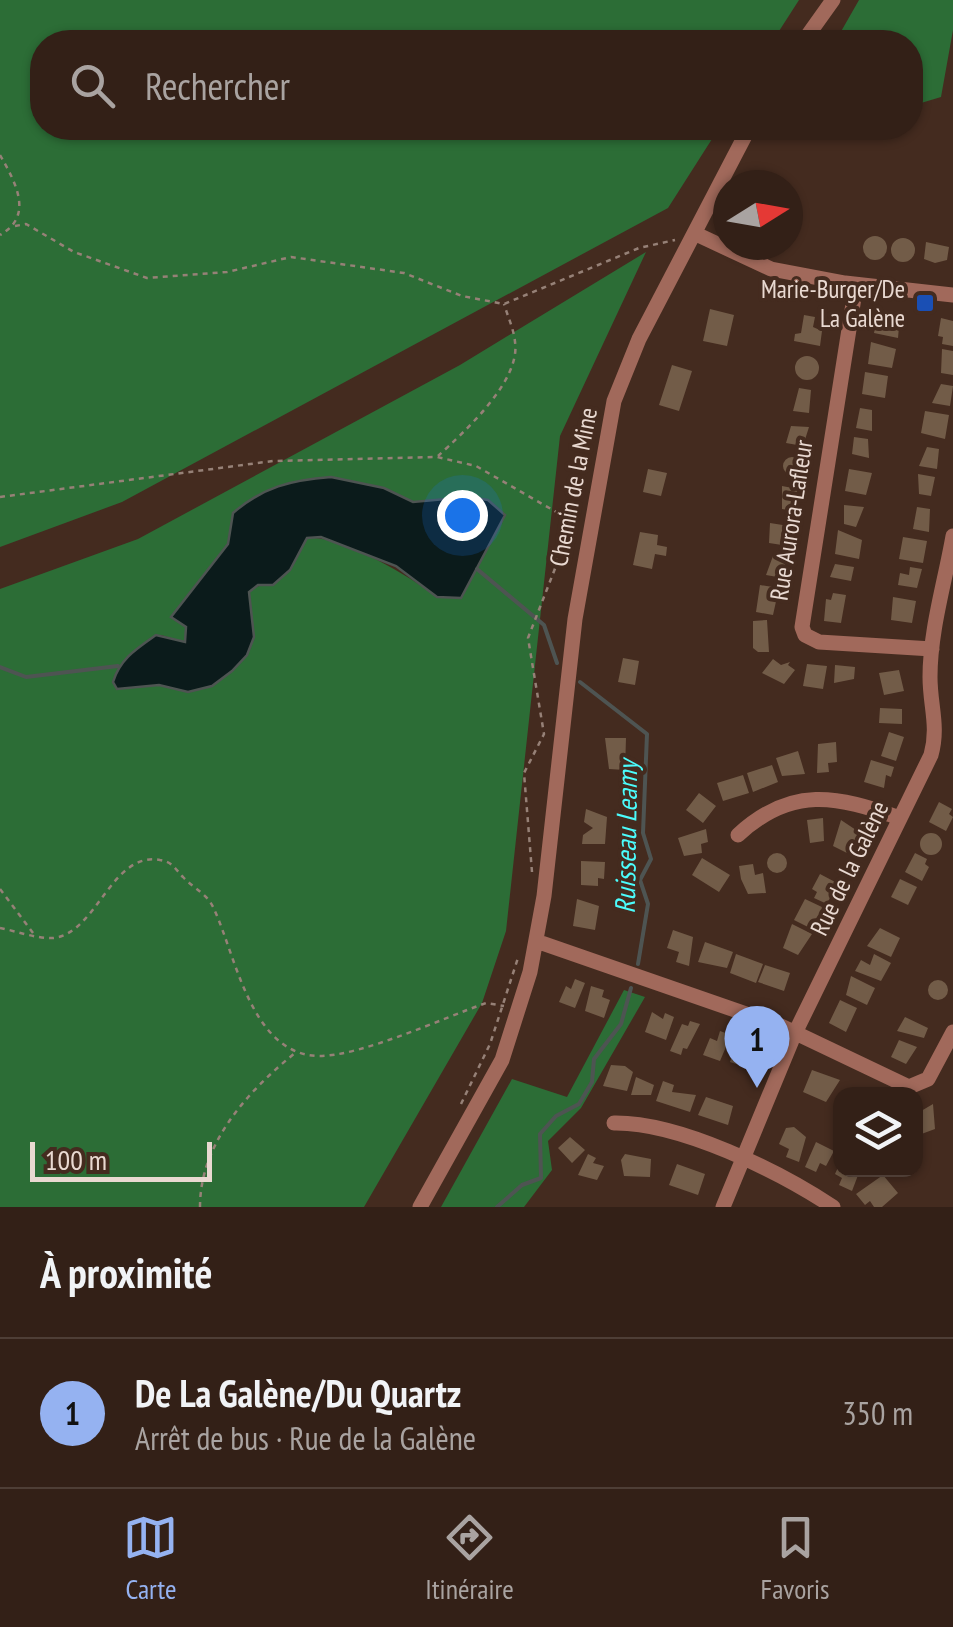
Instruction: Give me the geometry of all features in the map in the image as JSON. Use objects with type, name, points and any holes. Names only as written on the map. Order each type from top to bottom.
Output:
[{"type":"street","points":[[812,30],[833,0]]},
{"type":"street","name":"Chemin de la Mine","points":[[420,1207],[484,1095],[510,1008],[536,941],[588,531],[614,401],[640,340],[743,140]]},
{"type":"street","points":[[696,234],[753,264],[856,285],[953,294]]},
{"type":"street","name":"Rue Aurora-Lafleur","points":[[856,285],[802,627],[805,635],[819,642],[932,650]]},
{"type":"street","name":"Rue de la Galène","points":[[723,1207],[795,1033],[945,731],[930,678],[953,536]]},
{"type":"street","points":[[738,835],[764,814],[816,798],[842,799],[900,818]]},
{"type":"street","points":[[536,941],[795,1033],[909,1087],[928,1079],[953,1032]]},
{"type":"street","points":[[614,1123],[642,1124],[742,1159],[833,1207]]},
{"type":"path","points":[[0,155],[20,199],[21,213],[15,226]]},
{"type":"path","points":[[0,235],[26,224],[74,252],[147,278],[227,272],[292,258],[404,273],[462,296],[504,304],[639,248],[696,234]]},
{"type":"path","points":[[437,457],[470,427],[513,365],[516,345],[504,304]]},
{"type":"path","points":[[0,497],[273,461],[437,457],[476,466],[588,531]]},
{"type":"path","points":[[532,880],[533,846],[524,773],[544,734],[529,660],[532,622],[556,566],[564,517]]},
{"type":"path","points":[[0,928],[54,938],[74,929],[128,869],[148,859],[162,860],[201,890],[214,908],[240,985],[268,1028],[296,1052],[318,1056],[348,1052],[486,1003],[510,1008]]},
{"type":"path","points":[[0,889],[34,934]]},
{"type":"path","points":[[458,1110],[510,1008],[520,950]]},
{"type":"path","points":[[200,1207],[210,1148],[240,1106],[296,1052]]},
{"type":"green space","points":[[0,0],[799,0],[780,30],[30,30],[30,140],[711,140],[668,208],[122,502],[0,547]]},
{"type":"green space","points":[[859,0],[953,0],[953,30],[941,97],[923,102],[923,30],[842,30]]},
{"type":"green space","points":[[646,252],[560,436],[506,931],[482,1003],[364,1207],[0,1207],[0,589],[138,539],[460,365]],"holes":[[[384,488],[413,502],[468,497],[437,597],[393,568],[356,550],[307,538],[290,570],[249,591],[254,637],[188,691],[159,685],[161,635],[185,642],[186,627],[171,617],[228,544],[233,513]]]},
{"type":"green space","points":[[624,990],[645,997],[581,1108],[548,1141],[552,1170],[524,1207],[441,1207],[512,1079],[567,1097]]},
{"type":"shaded area","points":[[331,477],[384,488],[413,502],[468,497],[488,500],[505,515],[461,598],[437,597],[396,566],[321,537],[307,538],[290,570],[273,585],[258,585],[249,592],[254,637],[247,655],[232,671],[212,686],[188,692],[159,685],[117,689],[113,682],[124,661],[156,635],[185,642],[186,627],[171,617],[228,544],[233,513],[278,486]]},
{"type":"building","points":[[875,236],[884,239],[884,257],[875,260],[866,257],[863,248],[866,239]]},
{"type":"building","points":[[903,238],[915,250],[903,262],[891,250]]},
{"type":"building","points":[[926,242],[949,247],[947,260],[935,263],[924,259]]},
{"type":"building","points":[[710,309],[734,315],[727,346],[703,341]]},
{"type":"building","points":[[878,312],[900,315],[898,338],[874,333]]},
{"type":"building","points":[[804,315],[815,317],[813,327],[822,331],[820,346],[794,341],[795,334],[801,333]]},
{"type":"building","points":[[941,318],[953,321],[953,346],[942,344],[943,337],[938,336]]},
{"type":"building","points":[[871,342],[896,349],[892,368],[868,364]]},
{"type":"building","points":[[942,349],[953,351],[953,375],[941,373]]},
{"type":"building","points":[[807,356],[819,368],[807,380],[795,368]]},
{"type":"building","points":[[672,365],[692,371],[679,411],[659,405]]},
{"type":"building","points":[[865,372],[888,376],[885,398],[862,394]]},
{"type":"building","points":[[941,384],[953,386],[950,406],[932,403]]},
{"type":"building","points":[[799,388],[811,390],[809,413],[793,411]]},
{"type":"building","points":[[860,408],[872,410],[872,431],[856,428]]},
{"type":"building","points":[[925,411],[949,415],[945,439],[921,433]]},
{"type":"building","points":[[791,426],[809,427],[803,446],[786,443]]},
{"type":"building","points":[[854,437],[868,439],[869,458],[852,454]]},
{"type":"building","points":[[927,447],[939,449],[937,469],[919,466]]},
{"type":"building","points":[[792,457],[799,459],[799,473],[792,475],[785,473],[783,466],[785,459]]},
{"type":"building","points":[[648,469],[667,473],[661,496],[643,492]]},
{"type":"building","points":[[849,469],[872,473],[866,495],[845,491]]},
{"type":"building","points":[[918,474],[935,477],[931,496],[919,494]]},
{"type":"building","points":[[782,486],[798,489],[794,511],[782,509]]},
{"type":"building","points":[[844,505],[864,507],[856,527],[844,524]]},
{"type":"building","points":[[917,507],[930,509],[929,532],[913,529]]},
{"type":"building","points":[[770,523],[789,526],[782,545],[769,543]]},
{"type":"building","points":[[838,530],[862,540],[859,559],[835,554]]},
{"type":"building","points":[[640,532],[658,535],[657,545],[667,547],[666,556],[655,554],[652,569],[633,565]]},
{"type":"building","points":[[903,537],[927,541],[923,563],[899,559]]},
{"type":"building","points":[[773,556],[786,558],[783,578],[766,575]]},
{"type":"building","points":[[835,564],[854,567],[851,581],[830,577]]},
{"type":"building","points":[[910,567],[922,569],[917,588],[898,585],[900,573],[909,575]]},
{"type":"building","points":[[760,585],[779,588],[773,615],[756,612]]},
{"type":"building","points":[[833,593],[846,595],[841,623],[824,621],[826,599],[831,600]]},
{"type":"building","points":[[893,597],[916,601],[912,623],[891,620]]},
{"type":"building","points":[[767,620],[769,652],[758,652],[753,648],[753,621]]},
{"type":"building","points":[[623,658],[639,661],[635,685],[618,682]]},
{"type":"building","points":[[773,659],[781,665],[790,662],[788,665],[795,670],[784,684],[762,673]]},
{"type":"building","points":[[807,664],[827,666],[823,689],[803,686]]},
{"type":"building","points":[[835,665],[855,667],[854,679],[834,683]]},
{"type":"building","points":[[899,670],[904,691],[884,695],[879,673]]},
{"type":"building","points":[[880,708],[902,709],[902,724],[879,723]]},
{"type":"building","points":[[889,732],[904,737],[896,761],[881,756]]},
{"type":"building","points":[[605,738],[626,738],[625,770],[609,769]]},
{"type":"building","points":[[836,742],[837,762],[828,763],[829,772],[817,773],[818,744]]},
{"type":"building","points":[[798,751],[805,774],[782,776],[776,758]]},
{"type":"building","points":[[871,760],[894,767],[891,777],[886,775],[884,788],[864,782]]},
{"type":"building","points":[[772,765],[778,782],[753,792],[747,773]]},
{"type":"building","points":[[743,775],[749,793],[723,801],[717,783]]},
{"type":"building","points":[[699,793],[716,806],[703,823],[686,810]]},
{"type":"building","points":[[939,802],[952,809],[949,814],[953,817],[946,831],[929,822]]},
{"type":"building","points":[[586,809],[607,817],[605,844],[582,844],[583,835],[593,828],[584,822]]},
{"type":"building","points":[[823,818],[824,841],[810,843],[807,820]]},
{"type":"building","points":[[841,820],[862,834],[851,855],[833,846]]},
{"type":"building","points":[[706,829],[708,842],[701,844],[702,853],[684,856],[678,838]]},
{"type":"building","points":[[931,833],[939,836],[939,852],[931,855],[923,852],[920,844],[923,836]]},
{"type":"building","points":[[773,853],[781,853],[787,863],[781,873],[773,873],[767,867],[767,859]]},
{"type":"building","points":[[915,853],[927,859],[925,864],[929,867],[922,881],[905,872]]},
{"type":"building","points":[[702,858],[730,875],[719,892],[692,875]]},
{"type":"building","points":[[581,861],[605,862],[604,879],[598,878],[598,886],[581,885]]},
{"type":"building","points":[[753,864],[755,875],[763,873],[766,893],[748,894],[741,879],[739,866]]},
{"type":"building","points":[[820,874],[837,883],[827,904],[814,898],[817,892],[812,889]]},
{"type":"building","points":[[900,879],[917,887],[908,905],[891,897]]},
{"type":"building","points":[[577,899],[599,906],[595,930],[573,926]]},
{"type":"building","points":[[805,899],[824,908],[810,928],[794,920]]},
{"type":"building","points":[[792,924],[812,934],[798,955],[783,948]]},
{"type":"building","points":[[880,928],[900,938],[891,957],[867,946]]},
{"type":"building","points":[[673,930],[693,937],[689,966],[676,962],[679,952],[667,948]]},
{"type":"building","points":[[705,942],[733,952],[727,968],[698,962]]},
{"type":"building","points":[[736,954],[763,964],[756,983],[730,973]]},
{"type":"building","points":[[874,954],[891,963],[881,981],[855,971],[861,960],[870,965]]},
{"type":"building","points":[[765,965],[790,973],[784,991],[758,982]]},
{"type":"building","points":[[851,976],[875,988],[867,1005],[846,995]]},
{"type":"building","points":[[575,979],[585,983],[575,1008],[559,1002],[566,986],[571,989]]},
{"type":"building","points":[[938,980],[948,990],[938,1000],[928,990]]},
{"type":"building","points":[[591,986],[604,990],[602,997],[610,1000],[604,1018],[585,1011]]},
{"type":"building","points":[[840,1000],[857,1008],[846,1032],[829,1023]]},
{"type":"building","points":[[652,1012],[663,1019],[665,1013],[674,1017],[666,1040],[645,1032]]},
{"type":"building","points":[[905,1017],[928,1028],[924,1038],[897,1031]]},
{"type":"building","points":[[690,1021],[700,1024],[687,1049],[683,1048],[681,1055],[670,1051],[682,1024],[688,1026]]},
{"type":"building","points":[[720,1031],[731,1035],[720,1061],[703,1055],[710,1038],[717,1041]]},
{"type":"building","points":[[739,1037],[757,1047],[749,1068],[730,1062]]},
{"type":"building","points":[[899,1040],[917,1047],[906,1064],[891,1057]]},
{"type":"building","points":[[611,1065],[625,1066],[633,1072],[627,1091],[603,1086]]},
{"type":"building","points":[[812,1070],[840,1080],[826,1102],[803,1092]]},
{"type":"building","points":[[636,1077],[654,1085],[651,1095],[631,1095]]},
{"type":"building","points":[[663,1081],[674,1085],[672,1092],[696,1095],[690,1112],[656,1101]]},
{"type":"building","points":[[706,1097],[733,1106],[728,1125],[698,1115]]},
{"type":"building","points":[[933,1104],[935,1129],[923,1133],[923,1110]]},
{"type":"building","points":[[794,1127],[806,1137],[799,1162],[786,1157],[789,1149],[779,1144],[786,1128]]},
{"type":"building","points":[[570,1137],[585,1150],[572,1163],[558,1148]]},
{"type":"building","points":[[816,1142],[833,1150],[826,1166],[820,1163],[816,1172],[805,1167]]},
{"type":"building","points":[[588,1154],[596,1158],[593,1163],[604,1166],[597,1180],[578,1175]]},
{"type":"building","points":[[625,1154],[651,1159],[650,1177],[624,1176],[621,1160]]},
{"type":"building","points":[[677,1164],[705,1174],[698,1195],[669,1185]]},
{"type":"building","points":[[857,1177],[852,1191],[839,1185],[842,1178]]},
{"type":"building","points":[[880,1177],[885,1177],[898,1193],[882,1207],[874,1207],[870,1201],[865,1205],[856,1194]]},
{"type":"waterway","name":"Ruisseau Leamy","points":[[477,569],[544,625],[557,663]]},
{"type":"waterway","name":"Ruisseau Leamy","points":[[0,667],[26,677],[118,666]]},
{"type":"waterway","name":"Ruisseau Leamy","points":[[580,682],[647,734],[643,833],[651,859],[640,880],[648,904],[638,964]]},
{"type":"waterway","name":"Ruisseau Leamy","points":[[497,1207],[522,1185],[541,1178],[540,1134],[556,1116],[579,1104],[592,1082],[594,1059],[621,1024],[631,988]]},
{"type":"place","name":"Marie-Burger/De La Galène","points":[[925,303]]},
{"type":"place","name":"De La Galène/Du Quartz","points":[[757,1088]]}]
